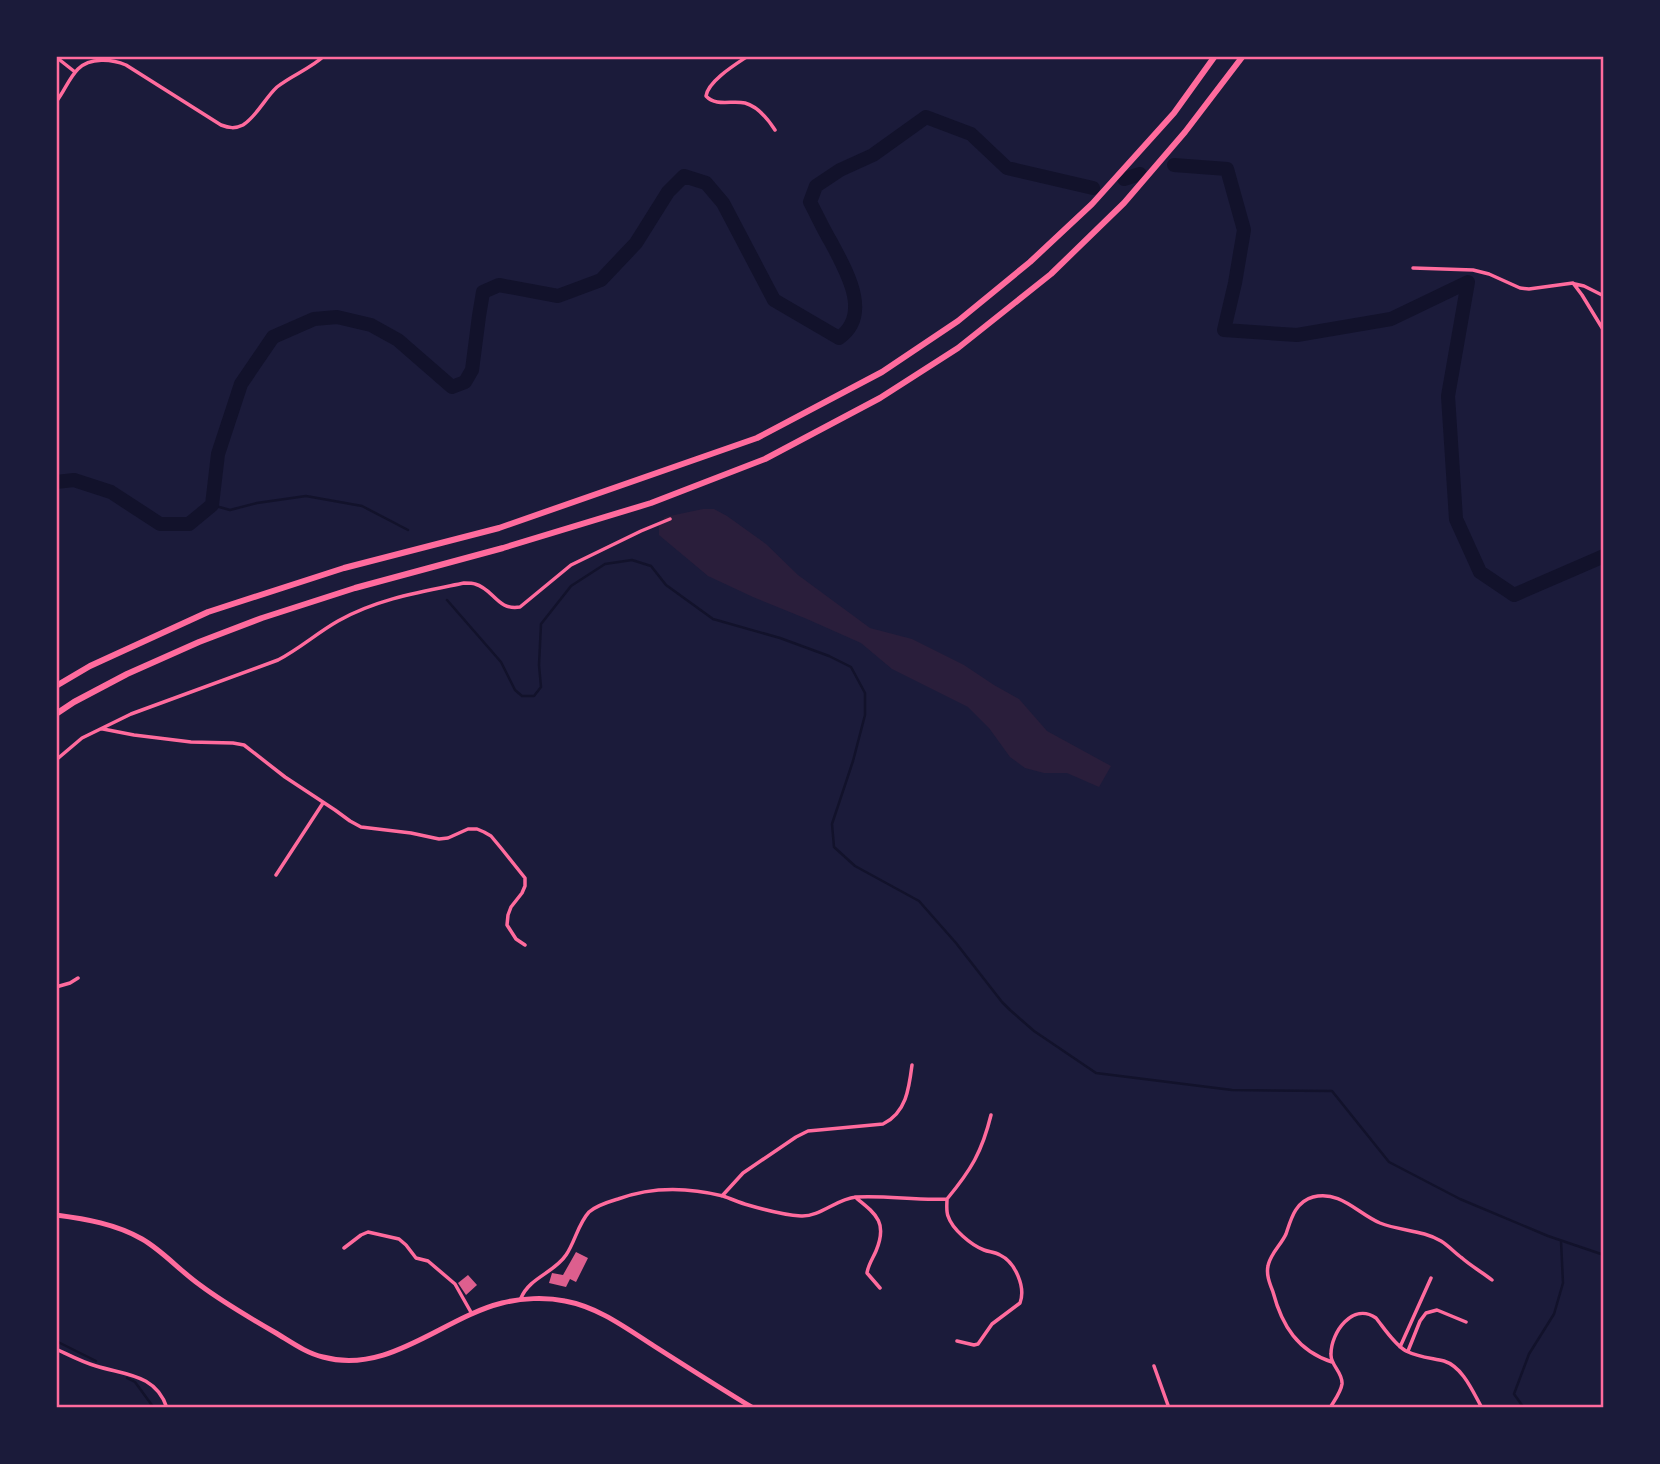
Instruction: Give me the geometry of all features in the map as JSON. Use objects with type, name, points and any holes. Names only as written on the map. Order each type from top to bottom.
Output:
[{"type":"highway","points":[[56,686],[90,666],[208,612],[344,568],[499,527],[757,438],[883,372],[958,321],[1030,262],[1093,204],[1174,113],[1215,56]]},
{"type":"highway","points":[[56,714],[127,674],[262,618],[651,503],[765,458],[880,398],[958,348],[1051,274],[1124,203],[1185,132],[1242,56]]},
{"type":"main road","points":[[56,1215],[107,1224],[144,1240],[201,1286],[242,1314],[322,1357],[338,1360],[374,1358],[406,1347],[502,1303],[562,1300],[596,1310],[753,1408]]},
{"type":"street","points":[[56,102],[80,66],[102,60],[116,61],[221,125],[234,128],[249,119],[285,81],[309,69],[324,56]]},
{"type":"street","points":[[748,56],[711,84],[706,96],[713,102],[748,104],[758,109],[775,130]]},
{"type":"street","points":[[56,57],[75,72]]},
{"type":"street","points":[[1413,268],[1473,270],[1529,289],[1573,283],[1604,296]]},
{"type":"street","points":[[1573,283],[1604,331]]},
{"type":"street","points":[[56,760],[82,738],[131,714],[278,660],[337,621],[369,606],[397,597],[474,583],[503,606],[520,607],[571,565],[670,519]]},
{"type":"street","points":[[102,729],[145,737],[244,745],[285,777],[361,827],[439,839],[468,829],[477,829],[491,836],[524,878],[525,886],[511,907],[507,925],[516,939],[526,945]]},
{"type":"street","points":[[276,875],[323,803]]},
{"type":"street","points":[[56,987],[78,978]]},
{"type":"street","points":[[722,1196],[743,1173],[796,1136],[808,1131],[883,1124],[891,1120],[908,1094],[912,1065]]},
{"type":"street","points":[[957,1341],[978,1344],[992,1324],[1020,1303],[1022,1291],[1013,1267],[1006,1259],[974,1245],[948,1216],[947,1199],[963,1181],[979,1153],[991,1115]]},
{"type":"street","points":[[520,1300],[531,1283],[567,1254],[589,1212],[597,1206],[634,1193],[686,1189],[722,1196],[749,1206],[802,1216],[855,1197],[947,1199]]},
{"type":"street","points":[[1332,1362],[1308,1351],[1291,1332],[1283,1320],[1267,1268],[1282,1242],[1294,1211],[1307,1199],[1324,1195],[1342,1199],[1379,1223],[1433,1237],[1492,1280]]},
{"type":"street","points":[[855,1197],[872,1210],[881,1224],[877,1249],[867,1268],[867,1273],[880,1288]]},
{"type":"street","points":[[344,1248],[368,1232],[399,1239],[416,1258],[428,1261],[455,1284],[473,1314]]},
{"type":"street","points":[[1400,1347],[1432,1278]]},
{"type":"street","points":[[1408,1352],[1426,1312],[1437,1310],[1466,1322]]},
{"type":"street","points":[[1330,1408],[1342,1382],[1330,1357],[1337,1331],[1349,1318],[1361,1312],[1376,1318],[1400,1347],[1408,1352],[1456,1367],[1482,1408]]},
{"type":"street","points":[[56,1349],[76,1359],[150,1383],[163,1396],[167,1408]]},
{"type":"street","points":[[1154,1366],[1169,1408]]},
{"type":"shaded area","points":[[714,509],[727,516],[766,544],[798,575],[870,628],[912,639],[964,665],[1019,699],[1047,731],[1111,766],[1099,787],[1067,773],[1044,773],[1025,768],[1010,757],[989,728],[968,707],[892,669],[861,643],[708,576],[659,535],[659,526],[665,517]]},
{"type":"building","points":[[576,1252],[588,1258],[576,1282],[570,1279],[566,1287],[549,1283],[552,1273],[563,1275]]},
{"type":"building","points":[[468,1275],[477,1285],[466,1295],[458,1283]]},
{"type":"waterway","points":[[56,482],[74,480],[111,492],[160,524],[189,524],[212,505],[218,454],[241,384],[273,337],[314,319],[337,317],[371,325],[398,340],[452,387],[465,382],[472,370],[483,292],[499,285],[558,296],[601,280],[636,243],[668,192],[684,176],[706,183],[723,203],[774,300],[839,338],[849,328],[854,317],[855,304],[849,278],[810,202],[816,186],[840,170],[873,155],[926,117],[971,134],[1007,168],[1093,188]]},
{"type":"waterway","points":[[1174,165],[1227,169],[1244,230],[1224,330],[1297,335],[1391,319],[1468,282],[1448,396],[1456,519],[1480,572],[1514,595],[1604,556]]},
{"type":"waterway","points":[[1124,179],[1140,174]]},
{"type":"waterway","points":[[212,505],[230,510],[306,496],[362,506],[408,530]]},
{"type":"waterway","points":[[447,600],[501,662],[515,690],[522,696],[534,696],[541,687],[541,624],[571,586],[605,564],[632,560],[651,566],[666,585],[713,619],[780,638],[851,667],[865,693],[865,715],[832,824],[834,847],[855,866],[919,901],[1002,1002],[1034,1031],[1096,1073],[1232,1090],[1332,1091],[1389,1162],[1460,1199],[1548,1236],[1604,1255]]},
{"type":"waterway","points":[[1524,1408],[1514,1394],[1529,1354],[1554,1314],[1563,1283],[1561,1241]]},
{"type":"waterway","points":[[56,1341],[96,1361]]},
{"type":"waterway","points":[[127,1378],[135,1382],[154,1408]]}]
